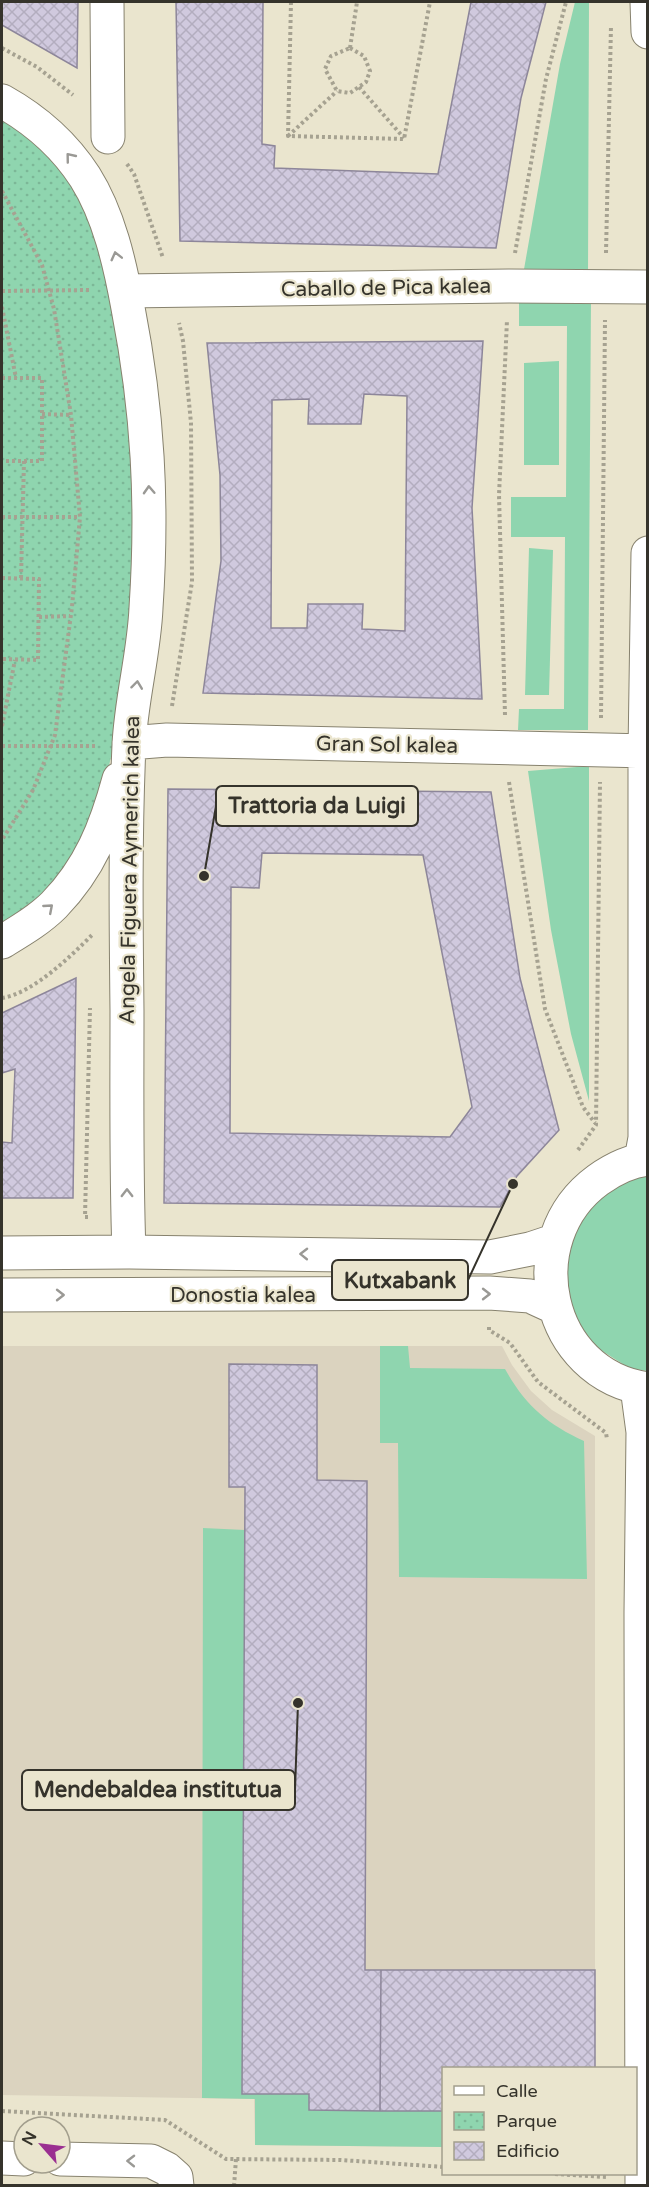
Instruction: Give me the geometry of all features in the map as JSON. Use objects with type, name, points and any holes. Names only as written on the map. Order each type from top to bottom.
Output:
[{"type":"street","points":[[107,2],[108,137]]},
{"type":"street","points":[[647,2],[648,32]]},
{"type":"street","name":"Angela Figuera Aymerich kalea","points":[[2,101],[30,117],[70,155],[87,180],[100,207],[114,245],[125,291],[146,419],[151,515],[146,611],[111,745],[127,982],[129,1252]]},
{"type":"street","name":"Caballo de Pica kalea","points":[[125,291],[509,286],[648,287]]},
{"type":"street","points":[[642,2186],[640,1613],[642,1388],[619,1381],[601,1371],[572,1343],[561,1326],[554,1307],[549,1274],[554,1241],[567,1213],[586,1189],[611,1170],[644,1159],[648,553]]},
{"type":"street","name":"Gran Sol kalea","points":[[111,745],[167,740],[646,751]]},
{"type":"street","points":[[2,942],[54,906],[93,855],[113,801],[111,745]]},
{"type":"street","name":"Donostia kalea","points":[[2,1253],[129,1252],[490,1257],[530,1249],[554,1241]]},
{"type":"street","name":"Donostia kalea","points":[[2,1296],[489,1293],[530,1296],[554,1307]]},
{"type":"street","points":[[72,2159],[151,2161],[167,2169],[176,2177],[177,2186]]},
{"type":"path","points":[[288,136],[291,2]]},
{"type":"path","points":[[350,48],[357,2]]},
{"type":"path","points":[[404,139],[430,2]]},
{"type":"path","points":[[566,2],[546,79],[509,286],[500,495],[505,747],[545,1009],[584,1107],[596,1125],[611,25]]},
{"type":"path","points":[[2,48],[37,67],[73,95],[98,118],[108,137]]},
{"type":"path","points":[[337,91],[325,69],[331,56],[350,48]]},
{"type":"path","points":[[337,91],[350,93],[366,82],[370,70],[364,56],[350,48]]},
{"type":"path","points":[[359,87],[404,139]]},
{"type":"path","points":[[288,136],[337,91]]},
{"type":"path","points":[[288,136],[404,139]]},
{"type":"path","points":[[2,191],[42,265],[54,309],[71,415],[80,517],[55,735],[33,790],[2,840]]},
{"type":"path","points":[[2,291],[125,291]]},
{"type":"path","points":[[2,308],[16,378]]},
{"type":"path","points":[[2,378],[42,378],[42,461],[2,461]]},
{"type":"path","points":[[42,414],[71,415]]},
{"type":"path","points":[[21,578],[24,461]]},
{"type":"path","points":[[2,517],[80,517]]},
{"type":"path","points":[[2,578],[39,579],[38,660],[2,660]]},
{"type":"path","points":[[39,617],[70,616]]},
{"type":"path","points":[[2,726],[15,660]]},
{"type":"path","points":[[2,746],[111,745]]},
{"type":"path","points":[[95,756],[111,745]]},
{"type":"path","points":[[489,1293],[489,1330],[510,1343],[538,1382],[606,1433],[608,1442]]},
{"type":"path","points":[[2,2111],[165,2120],[226,2159],[341,2160],[442,2167]]},
{"type":"path","points":[[234,2186],[236,2159]]},
{"type":"path","points":[[572,2175],[606,2177]]},
{"type":"shaded area","points":[[2,1346],[502,1346],[512,1365],[531,1391],[552,1410],[595,1436],[595,2067],[442,2067],[442,2147],[255,2145],[254,2099],[2,2095]]},
{"type":"green space","points":[[575,2],[589,2],[588,274],[523,275],[560,64]]},
{"type":"green space","points":[[2,116],[68,171],[110,271],[139,488],[124,697],[107,775],[70,865],[41,895],[2,924]]},
{"type":"green space","points":[[519,300],[591,300],[588,730],[518,730],[519,709],[564,709],[565,537],[511,537],[511,497],[566,497],[567,326],[519,326]]},
{"type":"green space","points":[[559,361],[559,465],[524,465],[524,363]]},
{"type":"green space","points":[[529,548],[553,550],[549,695],[525,695]]},
{"type":"green space","points":[[589,766],[589,1101],[571,1034],[551,930],[528,771]]},
{"type":"green space","points":[[647,1174],[647,1371],[629,1368],[596,1347],[572,1314],[564,1276],[571,1236],[592,1203],[624,1179]]},
{"type":"green space","points":[[380,1346],[408,1346],[410,1368],[505,1369],[521,1393],[538,1412],[559,1428],[584,1441],[587,1579],[399,1577],[398,1443],[380,1443]]},
{"type":"green space","points":[[203,1528],[245,1530],[243,2094],[309,2094],[309,2110],[442,2111],[442,2147],[255,2145],[255,2099],[202,2098]]},
{"type":"building","points":[[2,2],[78,2],[77,68],[2,25]]},
{"type":"building","points":[[176,2],[263,2],[262,144],[275,146],[274,168],[438,174],[471,2],[546,2],[521,98],[496,248],[180,241]]},
{"type":"building","points":[[483,341],[472,508],[482,699],[203,693],[221,561],[220,475],[207,343]],"holes":[[[364,394],[407,396],[405,631],[362,629],[363,604],[308,604],[307,628],[271,628],[272,400],[309,399],[308,424],[361,424]]]},
{"type":"building","points":[[168,789],[491,792],[520,978],[559,1130],[517,1176],[500,1207],[164,1203]],"holes":[[[262,853],[423,855],[472,1107],[450,1137],[230,1133],[231,887],[259,888]]]},
{"type":"building","points":[[76,978],[73,1198],[2,1198],[2,1142],[12,1143],[15,1069],[2,1073],[2,1013]]},
{"type":"building","points":[[229,1364],[317,1365],[317,1480],[367,1481],[365,1970],[381,1970],[380,2111],[309,2110],[309,2094],[242,2094],[245,1487],[229,1487]]},
{"type":"building","points":[[381,1970],[595,1970],[595,2067],[442,2067],[442,2111],[380,2111]]},
{"type":"place","name":"Trattoria da Luigi","points":[[204,876]]},
{"type":"place","name":"Kutxabank","points":[[513,1184]]},
{"type":"place","name":"Mendebaldea institutua","points":[[298,1703]]}]
